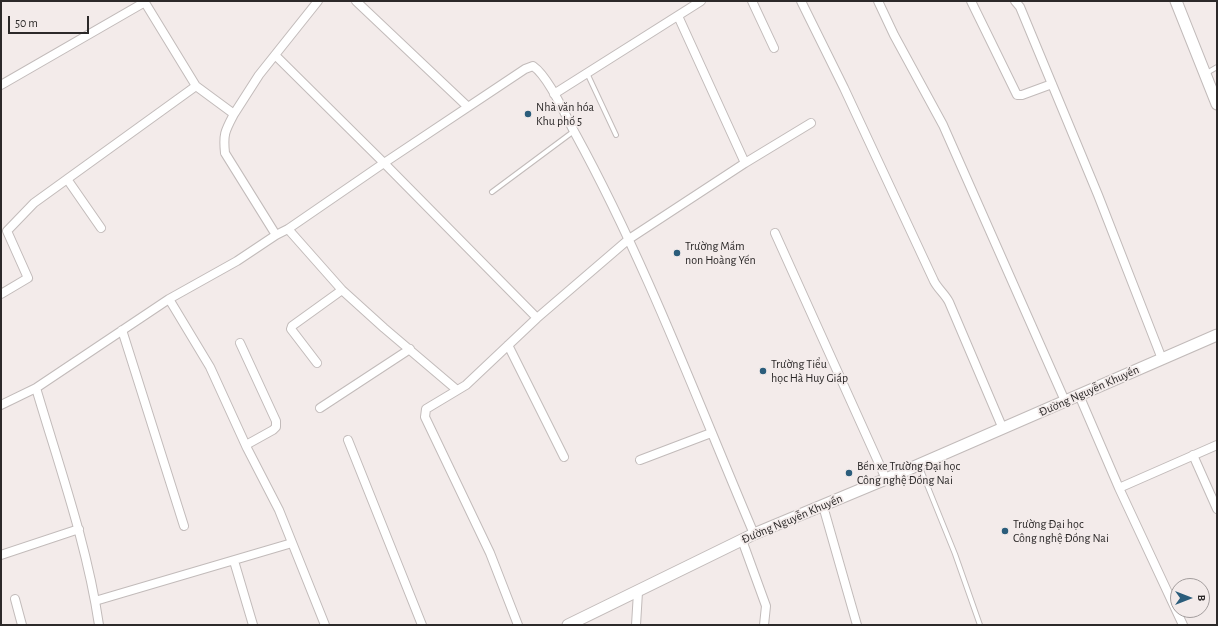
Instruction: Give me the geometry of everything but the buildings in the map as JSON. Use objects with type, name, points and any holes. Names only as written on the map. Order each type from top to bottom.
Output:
[{"type":"street","points":[[276,235],[225,153],[223,139],[225,130],[234,114],[259,75],[318,1]]},
{"type":"street","points":[[356,1],[468,107]]},
{"type":"street","points":[[554,94],[701,1]]},
{"type":"street","points":[[752,1],[774,48]]},
{"type":"street","points":[[801,1],[844,88],[938,288],[946,295],[1003,428]]},
{"type":"street","points":[[878,1],[894,35],[943,125],[1065,401]]},
{"type":"street","points":[[971,1],[1017,94],[1022,95],[1052,84]]},
{"type":"street","points":[[1015,1],[1020,7],[1098,195],[1162,359]]},
{"type":"street","points":[[1176,1],[1217,104]]},
{"type":"street","points":[[1,85],[145,2],[196,86],[234,114]]},
{"type":"street","points":[[678,16],[744,163]]},
{"type":"street","points":[[275,56],[384,163],[537,318]]},
{"type":"street","points":[[1,405],[36,388],[169,299],[288,229],[525,69],[533,66],[539,71],[554,94],[598,175],[629,239],[754,534]]},
{"type":"street","points":[[1,294],[28,278],[7,233],[7,229],[34,203],[196,86]]},
{"type":"street","points":[[518,625],[490,553],[425,417],[426,409],[466,385],[537,318],[629,239],[744,163],[811,123]]},
{"type":"street","points":[[67,179],[101,228]]},
{"type":"street","points":[[288,229],[342,290],[457,390]]},
{"type":"street","points":[[775,233],[886,479]]},
{"type":"street","points":[[317,363],[292,331],[292,326],[342,290]]},
{"type":"street","points":[[169,299],[210,367],[246,446],[279,510],[325,625]]},
{"type":"street","points":[[122,330],[184,526]]},
{"type":"street","name":"Đường Nguyễn Khuyến","points":[[568,625],[754,534],[919,465],[1217,335]]},
{"type":"street","points":[[240,343],[276,421],[276,427],[273,430],[246,446]]},
{"type":"street","points":[[508,345],[564,457]]},
{"type":"street","points":[[320,408],[410,349]]},
{"type":"street","points":[[36,388],[79,529],[99,625]]},
{"type":"street","points":[[1079,395],[1119,488],[1183,625]]},
{"type":"street","points":[[640,460],[711,433]]},
{"type":"street","points":[[348,440],[422,625]]},
{"type":"street","points":[[1119,488],[1217,445]]},
{"type":"street","points":[[1193,455],[1217,509]]},
{"type":"street","points":[[823,506],[857,625]]},
{"type":"street","points":[[1,555],[79,529]]},
{"type":"street","points":[[742,540],[766,606],[764,625]]},
{"type":"street","points":[[95,601],[292,543]]},
{"type":"street","points":[[234,561],[253,625]]},
{"type":"street","points":[[636,625],[638,592]]},
{"type":"street","points":[[14,599],[22,625]]},
{"type":"lane","points":[[1205,74],[1217,67]]},
{"type":"lane","points":[[587,72],[616,135]]},
{"type":"lane","points":[[492,192],[574,131]]},
{"type":"lane","points":[[919,465],[955,554],[980,625]]},
{"type":"place","name":"Nhà văn hóa Khu phố 5","points":[[528,114]]},
{"type":"place","name":"Trường Mầm non Hoàng Yến","points":[[677,253]]},
{"type":"place","name":"Trường Tiểu học Hà Huy Giáp","points":[[763,371]]},
{"type":"place","name":"Bến xe Trường Đại học Công nghệ Đồng Nai","points":[[849,473]]},
{"type":"place","name":"Trường Đại học Công nghệ Đồng Nai","points":[[1005,531]]}]
